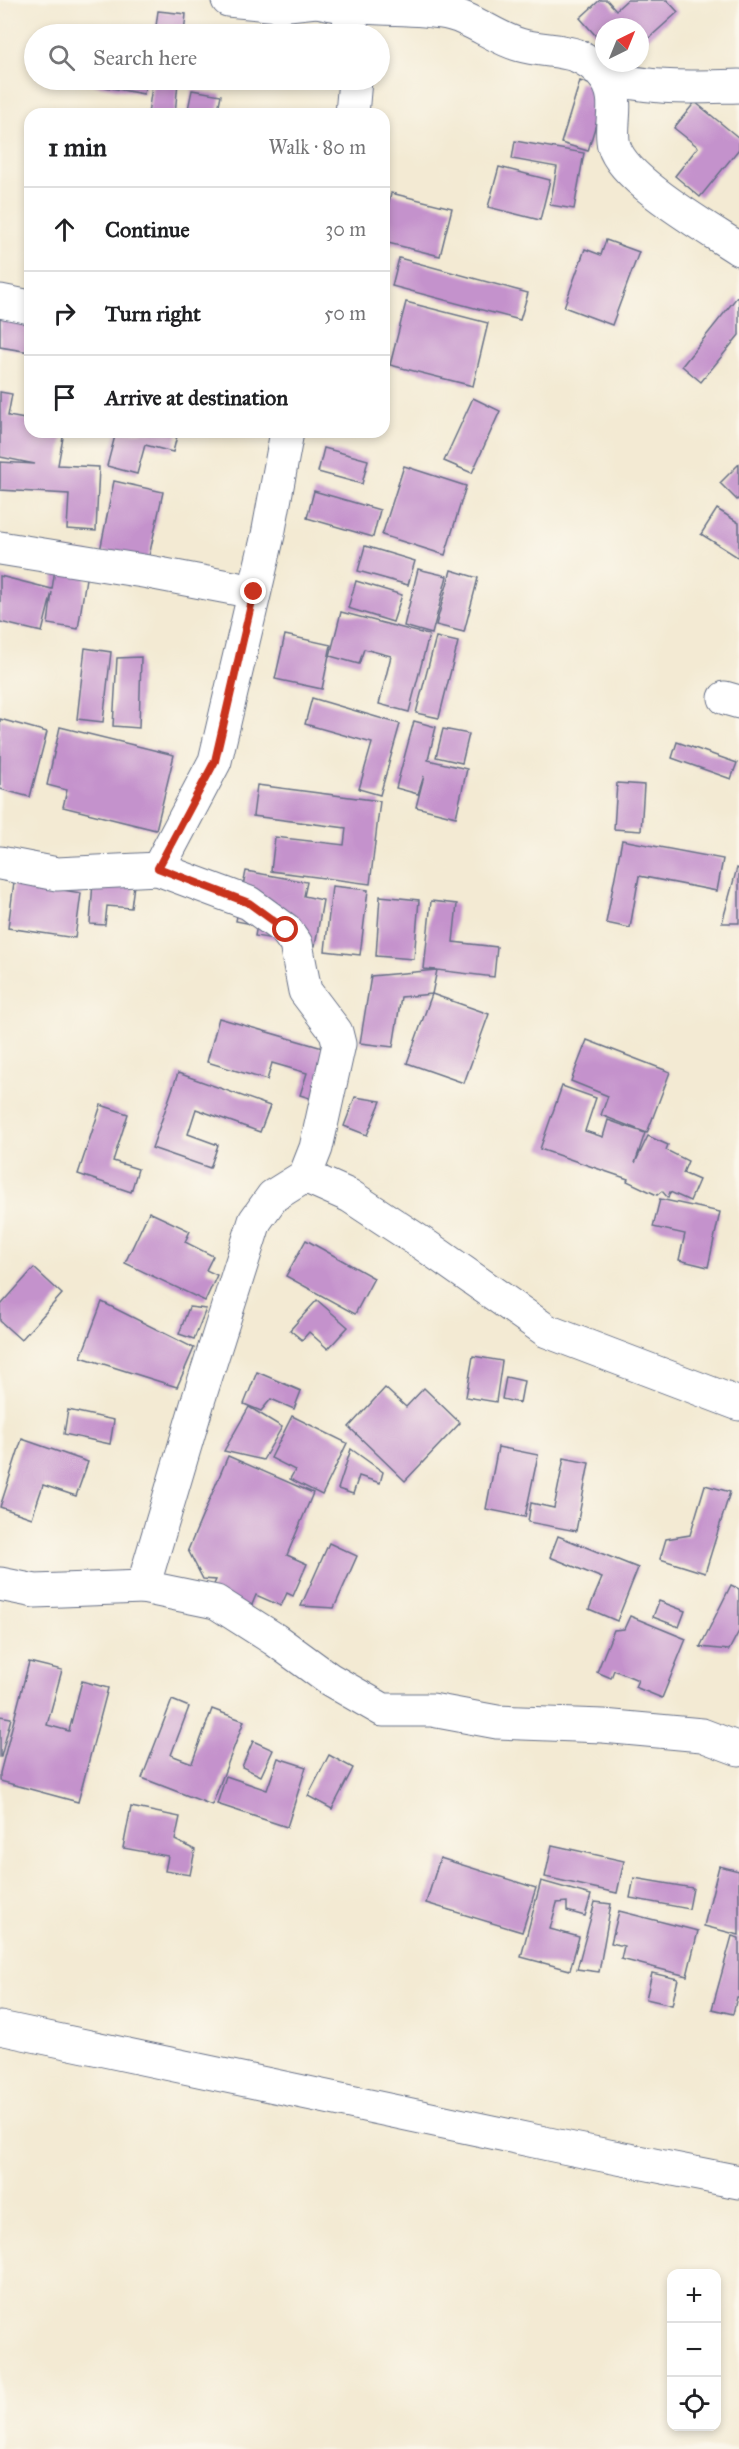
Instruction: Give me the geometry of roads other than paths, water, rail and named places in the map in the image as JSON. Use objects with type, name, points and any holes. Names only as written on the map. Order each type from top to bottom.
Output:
[{"type":"street","points":[[228,0],[279,5],[315,0],[349,20],[442,12],[468,19],[520,45],[561,50],[576,55],[604,76],[629,84],[656,87],[739,86]]},
{"type":"street","points":[[604,76],[612,94],[615,110],[614,145],[630,170],[682,212],[739,249]]},
{"type":"street","points":[[353,108],[354,90]]},
{"type":"street","points":[[0,300],[24,306]]},
{"type":"street","points":[[158,868],[215,761],[268,535],[286,438]]},
{"type":"street","points":[[0,548],[254,592]]},
{"type":"street","points":[[0,863],[57,874],[158,868],[249,903],[286,930],[296,944],[306,991],[336,1032],[339,1044],[316,1148],[305,1176],[273,1196],[255,1221],[143,1587]]},
{"type":"street","points":[[305,1176],[350,1196],[547,1331],[739,1404]]},
{"type":"street","points":[[0,1584],[35,1591],[143,1587],[216,1602],[274,1639],[329,1679],[383,1710],[432,1710],[497,1722],[603,1725],[702,1735],[739,1749]]},
{"type":"street","points":[[0,2028],[739,2182]]}]
